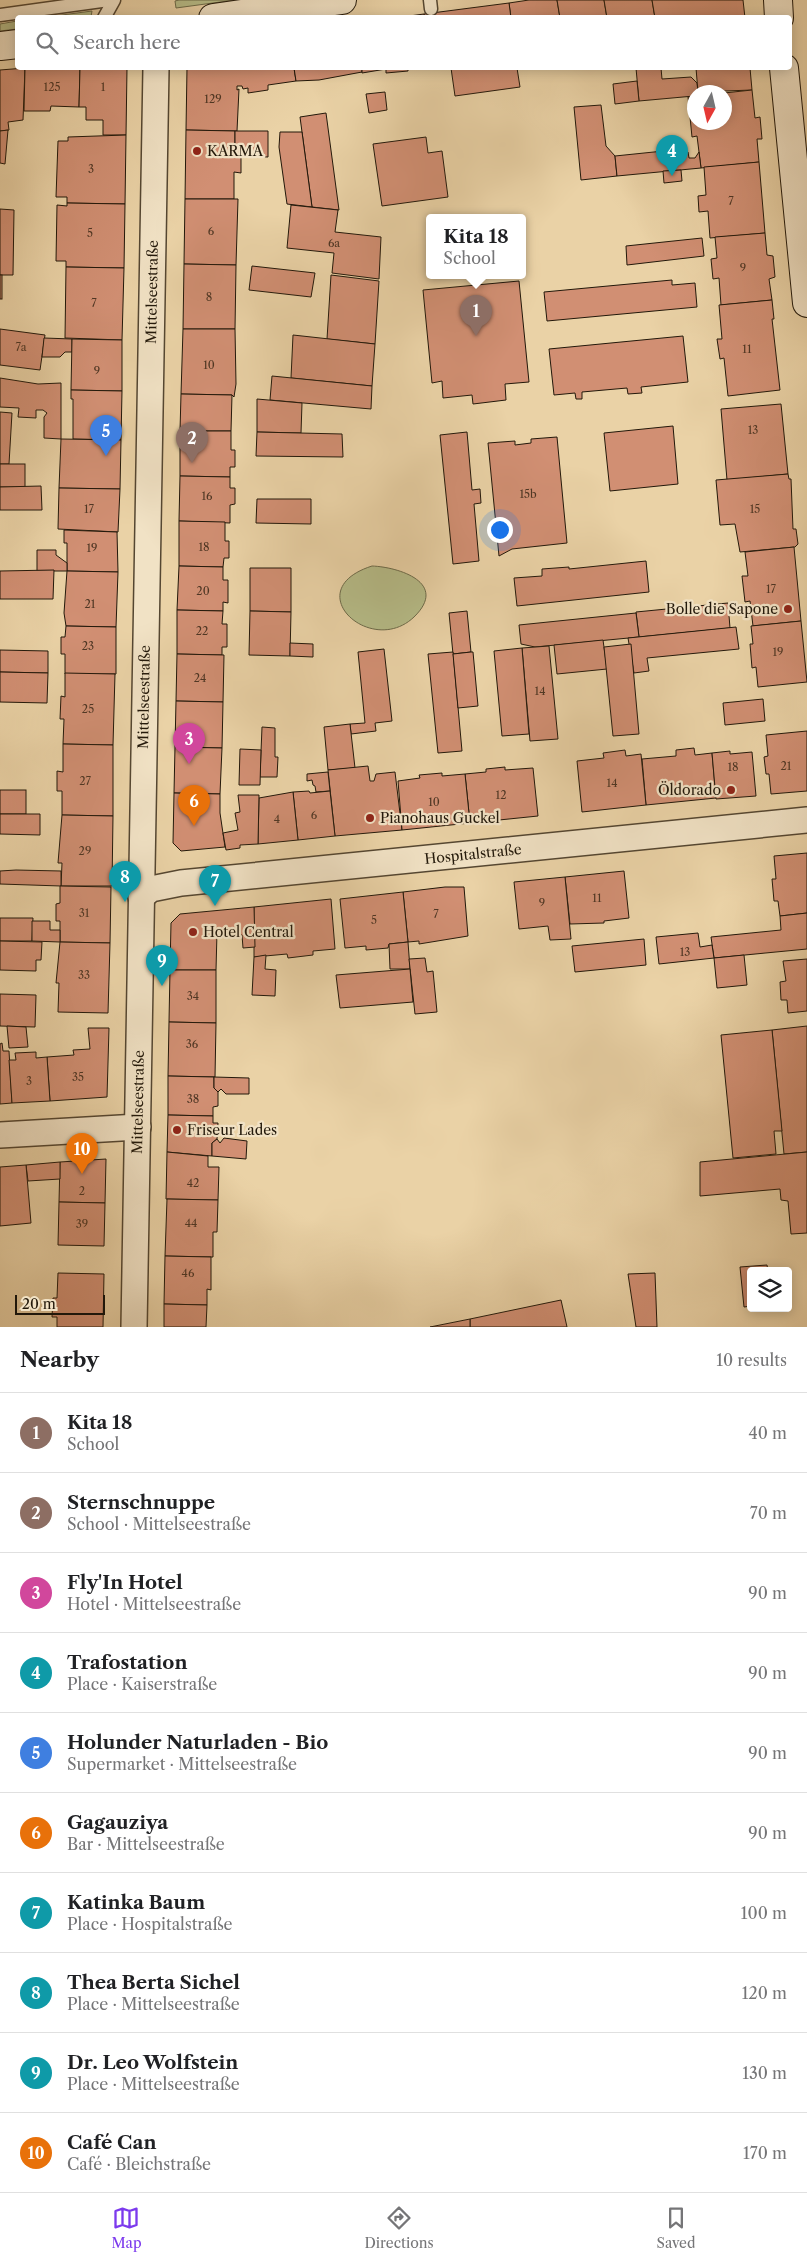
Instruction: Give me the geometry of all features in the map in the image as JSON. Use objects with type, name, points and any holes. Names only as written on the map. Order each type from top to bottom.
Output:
[{"type":"main road","points":[[234,15],[342,0]]},
{"type":"main road","points":[[778,0],[779,15]]},
{"type":"main road","points":[[0,46],[15,44]]},
{"type":"main road","points":[[784,70],[807,303]]},
{"type":"street","name":"Mittelseestraße","points":[[134,1327],[156,70]]},
{"type":"street","name":"Hospitalstraße","points":[[141,897],[151,889],[181,883],[807,820]]},
{"type":"street","points":[[0,1135],[138,1126]]},
{"type":"lane","points":[[0,14],[109,0]]},
{"type":"lane","points":[[106,15],[114,0]]},
{"type":"green space","points":[[235,0],[176,8],[175,1]]},
{"type":"green space","points":[[92,11],[91,15],[62,15]]},
{"type":"green space","points":[[15,21],[15,29],[0,31],[0,24]]},
{"type":"green space","points":[[372,566],[383,567],[406,574],[416,579],[423,586],[426,595],[423,605],[414,617],[397,628],[379,630],[362,625],[349,616],[341,603],[341,590],[351,577]]},
{"type":"building","points":[[529,0],[557,0],[560,15],[511,15],[509,3]]},
{"type":"building","points":[[557,0],[604,0],[606,15],[560,15]]},
{"type":"building","points":[[604,0],[652,0],[654,15],[606,15]]},
{"type":"building","points":[[652,0],[743,0],[745,15],[654,15]]},
{"type":"building","points":[[509,3],[511,15],[424,15]]},
{"type":"building","points":[[0,70],[25,70],[23,120],[8,122],[9,130],[0,131]]},
{"type":"building","points":[[25,70],[80,70],[79,107],[51,106],[50,111],[24,111]]},
{"type":"building","points":[[80,70],[127,70],[126,135],[103,135],[103,120],[86,120],[86,107],[79,107]]},
{"type":"building","points":[[187,70],[294,70],[296,81],[268,85],[268,90],[248,93],[248,88],[243,89],[242,86],[237,86],[237,90],[239,89],[237,131],[186,130]]},
{"type":"building","points":[[294,70],[362,70],[362,72],[319,80],[296,81]]},
{"type":"building","points":[[362,70],[380,70],[362,73]]},
{"type":"building","points":[[386,70],[408,70],[408,71],[386,73]]},
{"type":"building","points":[[451,70],[517,70],[520,87],[455,96]]},
{"type":"building","points":[[636,70],[661,70],[662,79],[691,77],[697,85],[687,85],[687,97],[639,101]]},
{"type":"building","points":[[696,70],[750,70],[752,90],[732,91],[732,85],[697,85]]},
{"type":"building","points":[[637,81],[639,101],[615,104],[613,84]]},
{"type":"building","points":[[752,90],[755,118],[760,117],[762,139],[757,139],[759,162],[701,168],[697,136],[692,137],[691,130],[732,130],[732,92]]},
{"type":"building","points":[[385,92],[387,110],[369,113],[366,94]]},
{"type":"building","points":[[601,105],[606,146],[615,156],[617,176],[581,180],[574,107]]},
{"type":"building","points":[[326,113],[339,210],[312,207],[300,117]]},
{"type":"building","points":[[8,130],[5,164],[0,163],[0,131]]},
{"type":"building","points":[[186,130],[235,131],[235,153],[241,153],[241,173],[234,172],[234,199],[185,199]]},
{"type":"building","points":[[235,131],[268,131],[268,157],[241,156],[241,153],[235,153]]},
{"type":"building","points":[[280,132],[302,132],[312,207],[287,204],[279,147]]},
{"type":"building","points":[[126,135],[125,204],[67,203],[67,197],[56,197],[58,141],[68,141],[68,137]]},
{"type":"building","points":[[426,137],[428,153],[442,151],[448,197],[382,206],[373,144]]},
{"type":"building","points":[[683,149],[688,152],[689,158],[695,158],[699,152],[701,168],[617,176],[615,156]]},
{"type":"building","points":[[759,162],[765,233],[710,238],[708,211],[699,212],[698,196],[706,195],[704,167]]},
{"type":"building","points":[[681,170],[682,181],[664,183],[663,171]]},
{"type":"building","points":[[185,199],[238,199],[236,265],[184,264]]},
{"type":"building","points":[[67,203],[125,204],[124,268],[66,267],[66,261],[56,261],[57,205],[67,206]]},
{"type":"building","points":[[291,205],[338,210],[335,232],[381,237],[379,279],[332,273],[334,253],[287,248]]},
{"type":"building","points":[[0,209],[14,210],[13,275],[0,275]]},
{"type":"building","points":[[765,233],[767,255],[773,256],[775,277],[769,279],[772,300],[721,305],[719,278],[713,279],[711,259],[717,258],[715,237]]},
{"type":"building","points":[[702,238],[704,256],[627,265],[626,246]]},
{"type":"building","points":[[184,264],[236,265],[235,329],[183,329]]},
{"type":"building","points":[[252,266],[315,273],[311,297],[249,290]]},
{"type":"building","points":[[66,267],[124,268],[122,340],[65,338]]},
{"type":"building","points":[[0,275],[2,275],[2,299],[0,299]]},
{"type":"building","points":[[331,275],[379,281],[375,344],[327,339]]},
{"type":"building","points":[[672,280],[672,285],[695,283],[697,307],[547,321],[544,292]]},
{"type":"building","points":[[519,281],[529,382],[505,384],[506,400],[473,404],[472,395],[443,398],[442,381],[432,383],[423,290]]},
{"type":"building","points":[[772,300],[774,319],[772,319],[780,390],[728,396],[724,358],[720,359],[717,339],[722,339],[719,305]]},
{"type":"building","points":[[0,329],[45,335],[40,370],[0,365]]},
{"type":"building","points":[[183,329],[235,329],[236,384],[234,397],[232,395],[181,394]]},
{"type":"building","points":[[293,335],[375,344],[372,386],[291,378]]},
{"type":"building","points":[[683,336],[688,382],[641,387],[642,393],[628,394],[627,388],[582,392],[582,399],[576,399],[575,393],[554,395],[549,349]]},
{"type":"building","points":[[44,338],[72,339],[72,352],[65,352],[60,357],[42,357]]},
{"type":"building","points":[[72,339],[122,340],[122,391],[71,390]]},
{"type":"building","points":[[272,376],[372,386],[371,409],[270,400]]},
{"type":"building","points":[[0,378],[38,384],[61,383],[61,439],[44,438],[44,417],[47,413],[43,410],[36,410],[36,418],[18,417],[19,408],[0,407]]},
{"type":"building","points":[[71,390],[122,391],[121,440],[73,439],[73,399],[71,399]]},
{"type":"building","points":[[181,394],[232,395],[231,431],[180,431]]},
{"type":"building","points":[[257,399],[302,403],[301,433],[257,432]]},
{"type":"building","points":[[781,404],[788,474],[727,480],[721,409]]},
{"type":"building","points":[[0,412],[12,413],[9,464],[0,464]]},
{"type":"building","points":[[673,426],[678,484],[610,491],[604,433]]},
{"type":"building","points":[[180,431],[231,431],[231,450],[235,450],[235,467],[230,467],[230,477],[180,476]]},
{"type":"building","points":[[257,432],[342,434],[343,457],[256,456]]},
{"type":"building","points":[[467,432],[472,490],[480,489],[481,503],[474,504],[479,561],[453,564],[440,435]]},
{"type":"building","points":[[557,437],[567,543],[512,549],[499,556],[488,443],[515,441],[515,445],[531,443],[531,439]]},
{"type":"building","points":[[61,439],[121,440],[120,489],[59,488]]},
{"type":"building","points":[[0,464],[25,464],[25,487],[0,487]]},
{"type":"building","points":[[788,474],[789,479],[791,479],[793,529],[796,529],[798,544],[795,547],[740,552],[735,524],[720,525],[716,480]]},
{"type":"building","points":[[180,476],[230,477],[230,488],[235,488],[235,504],[230,505],[230,523],[179,521]]},
{"type":"building","points":[[41,486],[42,510],[0,510],[0,487]]},
{"type":"building","points":[[59,488],[120,489],[118,532],[58,529]]},
{"type":"building","points":[[257,499],[311,499],[311,524],[256,523]]},
{"type":"building","points":[[179,521],[225,522],[225,541],[229,541],[229,558],[224,558],[223,567],[179,566]]},
{"type":"building","points":[[64,530],[117,532],[118,572],[67,571],[67,543],[64,543]]},
{"type":"building","points":[[794,547],[801,621],[753,626],[750,601],[745,602],[742,576],[748,576],[745,552]]},
{"type":"building","points":[[37,550],[56,550],[56,555],[67,563],[67,571],[37,571]]},
{"type":"building","points":[[646,561],[649,592],[517,606],[514,578],[542,576],[542,569],[569,567],[569,569]]},
{"type":"building","points":[[179,566],[223,567],[223,580],[228,580],[228,603],[223,602],[223,611],[177,610]]},
{"type":"building","points":[[250,568],[291,568],[291,612],[250,611]]},
{"type":"building","points":[[54,570],[53,599],[0,599],[0,571]]},
{"type":"building","points":[[67,571],[118,572],[116,627],[66,626],[64,613]]},
{"type":"building","points":[[728,603],[730,628],[639,637],[636,612]]},
{"type":"building","points":[[177,610],[223,611],[222,624],[227,624],[227,647],[222,647],[222,655],[177,654]]},
{"type":"building","points":[[250,611],[291,612],[290,656],[249,655]]},
{"type":"building","points":[[467,611],[471,652],[453,654],[449,613]]},
{"type":"building","points":[[636,613],[639,637],[535,647],[521,644],[519,625]]},
{"type":"building","points":[[801,621],[807,682],[758,687],[756,667],[752,668],[750,644],[753,644],[751,626]]},
{"type":"building","points":[[66,626],[116,627],[116,674],[65,674],[65,654],[61,654],[61,637],[65,637]]},
{"type":"building","points":[[736,627],[739,649],[647,658],[649,671],[634,673],[628,638]]},
{"type":"building","points":[[603,640],[607,669],[557,674],[554,645]]},
{"type":"building","points":[[290,643],[313,644],[313,657],[290,656]]},
{"type":"building","points":[[631,644],[639,734],[613,736],[604,647]]},
{"type":"building","points":[[549,646],[558,739],[530,741],[522,648]]},
{"type":"building","points":[[522,648],[529,734],[502,736],[494,651]]},
{"type":"building","points":[[384,649],[392,721],[375,723],[376,731],[351,734],[350,724],[365,723],[358,652]]},
{"type":"building","points":[[0,650],[48,651],[48,673],[0,672]]},
{"type":"building","points":[[453,652],[462,751],[438,753],[428,654]]},
{"type":"building","points":[[473,652],[478,706],[458,708],[453,654]]},
{"type":"building","points":[[177,654],[224,655],[223,702],[176,701]]},
{"type":"building","points":[[0,672],[48,673],[47,703],[0,702]]},
{"type":"building","points":[[65,673],[115,674],[113,745],[63,744],[64,719],[60,719],[61,696],[65,697]]},
{"type":"building","points":[[763,699],[765,721],[725,725],[723,703]]},
{"type":"building","points":[[176,701],[223,702],[222,748],[175,747]]},
{"type":"building","points":[[350,724],[355,768],[328,770],[324,727]]},
{"type":"building","points":[[262,727],[275,728],[275,757],[278,757],[277,777],[260,777]]},
{"type":"building","points":[[807,731],[807,791],[771,794],[769,774],[766,774],[764,757],[768,756],[766,735]]},
{"type":"building","points":[[63,744],[113,745],[113,816],[62,815],[62,791],[57,791],[57,771],[63,772]]},
{"type":"building","points":[[175,747],[222,748],[220,794],[174,793]]},
{"type":"building","points":[[694,748],[695,755],[712,753],[716,798],[646,805],[642,759],[676,756],[676,750]]},
{"type":"building","points":[[240,749],[261,750],[260,785],[239,785]]},
{"type":"building","points":[[625,750],[626,756],[641,754],[646,805],[582,812],[577,761],[604,758],[603,753]]},
{"type":"building","points":[[730,751],[730,754],[752,752],[756,796],[716,799],[712,753]]},
{"type":"building","points":[[368,766],[370,781],[374,781],[376,774],[395,772],[402,830],[335,836],[328,770]]},
{"type":"building","points":[[505,767],[505,770],[533,768],[538,816],[470,823],[465,774],[486,772],[486,769]]},
{"type":"building","points":[[328,772],[330,791],[316,792],[312,780],[307,781],[307,774]]},
{"type":"building","points":[[442,773],[442,776],[465,774],[470,823],[402,830],[398,781],[420,778],[419,775]]},
{"type":"building","points":[[0,790],[26,790],[26,814],[0,814]]},
{"type":"building","points":[[309,791],[310,793],[330,791],[335,836],[298,840],[293,792]]},
{"type":"building","points":[[293,792],[298,840],[258,844],[259,798]]},
{"type":"building","points":[[174,793],[220,794],[220,813],[225,847],[181,851],[173,843]]},
{"type":"building","points":[[238,795],[259,795],[258,844],[240,845],[240,848],[226,850],[223,833],[238,830],[235,813],[240,812]]},
{"type":"building","points":[[0,814],[40,814],[40,835],[0,834]]},
{"type":"building","points":[[62,815],[113,816],[112,886],[61,886],[62,863],[58,863]]},
{"type":"building","points":[[807,853],[807,913],[780,916],[778,901],[774,901],[772,879],[776,879],[774,856]]},
{"type":"building","points":[[0,871],[61,871],[61,886],[0,884]]},
{"type":"building","points":[[624,871],[629,918],[604,921],[604,923],[570,924],[565,877]]},
{"type":"building","points":[[565,877],[571,939],[550,940],[548,926],[519,929],[514,882]]},
{"type":"building","points":[[60,886],[111,887],[110,943],[60,942],[60,921],[56,921],[56,904],[60,903]]},
{"type":"building","points":[[445,887],[464,887],[468,936],[419,944],[419,941],[408,942],[403,892]]},
{"type":"building","points":[[403,892],[408,942],[389,944],[388,948],[366,950],[366,946],[345,948],[340,899]]},
{"type":"building","points":[[331,899],[335,949],[313,951],[313,955],[288,958],[287,954],[254,957],[254,907]]},
{"type":"building","points":[[254,907],[255,947],[243,948],[242,935],[221,937],[220,931],[217,932],[216,970],[170,970],[171,923],[180,914]]},
{"type":"building","points":[[807,913],[807,949],[714,958],[711,937],[781,930],[780,916]]},
{"type":"building","points":[[0,918],[33,918],[32,941],[0,941]]},
{"type":"building","points":[[32,921],[50,921],[50,930],[60,930],[60,942],[32,941]]},
{"type":"building","points":[[698,933],[700,947],[712,945],[714,958],[659,964],[656,937]]},
{"type":"building","points":[[644,939],[646,965],[575,972],[572,946]]},
{"type":"building","points":[[0,941],[42,942],[41,960],[36,960],[36,971],[0,970]]},
{"type":"building","points":[[60,942],[110,943],[108,1013],[58,1012],[59,983],[56,983]]},
{"type":"building","points":[[408,942],[410,969],[390,969],[389,944]]},
{"type":"building","points":[[266,955],[265,969],[276,970],[275,996],[252,995],[254,957]]},
{"type":"building","points":[[744,955],[747,985],[717,988],[714,958]]},
{"type":"building","points":[[425,958],[427,972],[433,971],[437,1012],[415,1014],[409,959]]},
{"type":"building","points":[[807,959],[807,1011],[788,1013],[787,1000],[781,1000],[780,982],[786,981],[783,961]]},
{"type":"building","points":[[410,969],[413,1002],[340,1008],[336,975]]},
{"type":"building","points":[[170,970],[216,970],[216,1023],[169,1022]]},
{"type":"building","points":[[0,994],[36,995],[35,1027],[0,1026]]},
{"type":"building","points":[[169,1022],[216,1023],[215,1077],[168,1076]]},
{"type":"building","points":[[7,1026],[26,1027],[28,1047],[9,1048]]},
{"type":"building","points":[[807,1026],[807,1152],[784,1154],[772,1030]]},
{"type":"building","points":[[88,1028],[109,1028],[107,1097],[50,1101],[47,1057],[74,1055],[73,1050],[90,1049]]},
{"type":"building","points":[[772,1030],[782,1131],[774,1131],[776,1154],[733,1158],[721,1035]]},
{"type":"building","points":[[2,1043],[3,1051],[9,1051],[12,1103],[0,1104],[0,1044]]},
{"type":"building","points":[[36,1052],[36,1058],[47,1057],[50,1101],[12,1103],[9,1060],[16,1060],[15,1053]]},
{"type":"building","points":[[168,1076],[214,1077],[214,1088],[218,1092],[218,1106],[213,1107],[213,1116],[168,1115]]},
{"type":"building","points":[[214,1077],[249,1078],[249,1094],[226,1094],[221,1089],[218,1092],[214,1088]]},
{"type":"building","points":[[168,1115],[213,1116],[213,1123],[218,1123],[217,1139],[212,1143],[212,1156],[167,1152]]},
{"type":"building","points":[[224,1138],[247,1141],[246,1159],[212,1156],[212,1143],[217,1139],[220,1143]]},
{"type":"building","points":[[167,1152],[208,1156],[208,1167],[219,1167],[218,1200],[166,1199]]},
{"type":"building","points":[[807,1152],[807,1233],[791,1234],[788,1201],[781,1200],[780,1189],[700,1196],[700,1162]]},
{"type":"building","points":[[106,1159],[105,1203],[59,1202],[60,1162]]},
{"type":"building","points":[[60,1162],[60,1179],[28,1181],[26,1165]]},
{"type":"building","points":[[26,1165],[31,1223],[0,1226],[0,1167]]},
{"type":"building","points":[[167,1199],[218,1200],[217,1232],[213,1232],[213,1257],[165,1256]]},
{"type":"building","points":[[59,1202],[105,1203],[104,1246],[58,1245]]},
{"type":"building","points":[[165,1256],[211,1257],[211,1290],[207,1289],[207,1305],[164,1304]]},
{"type":"building","points":[[767,1265],[767,1267],[747,1267],[747,1307],[744,1307],[740,1267]]},
{"type":"building","points":[[58,1273],[104,1274],[103,1327],[57,1327],[57,1317],[52,1317],[53,1298],[57,1298]]},
{"type":"building","points":[[655,1273],[657,1327],[636,1327],[628,1274]]},
{"type":"building","points":[[561,1300],[567,1327],[470,1327],[470,1319]]},
{"type":"building","points":[[164,1304],[207,1305],[206,1327],[164,1327]]},
{"type":"building","points":[[470,1319],[470,1327],[430,1327]]},
{"type":"place","name":"KARMA","points":[[197,151]]},
{"type":"place","name":"Trafostation","points":[[672,176]]},
{"type":"place","name":"Kita 18","points":[[476,336]]},
{"type":"place","name":"Holunder Naturladen - Bio","points":[[106,456]]},
{"type":"place","name":"Sternschnuppe","points":[[192,463]]},
{"type":"place","name":"Bolle die Sapone","points":[[788,609]]},
{"type":"place","name":"Fly'In Hotel","points":[[189,764]]},
{"type":"place","name":"Öldorado","points":[[731,790]]},
{"type":"place","name":"Pianohaus Guckel","points":[[370,818]]},
{"type":"place","name":"Gagauziya","points":[[194,826]]},
{"type":"place","name":"Thea Berta Sichel","points":[[125,902]]},
{"type":"place","name":"Katinka Baum","points":[[215,906]]},
{"type":"place","name":"Hotel Central","points":[[193,932]]},
{"type":"place","name":"Dr. Leo Wolfstein","points":[[162,986]]},
{"type":"place","name":"Friseur Lades","points":[[177,1130]]},
{"type":"place","name":"Café Can","points":[[82,1174]]}]
